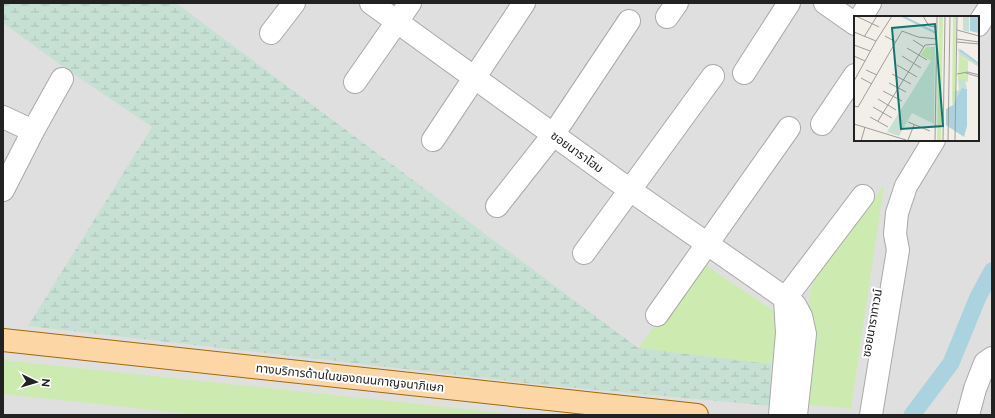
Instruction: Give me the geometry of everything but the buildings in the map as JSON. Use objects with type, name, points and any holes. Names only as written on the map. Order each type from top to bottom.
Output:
[{"type":"main road","name":"ทางบริการด้านในของถนนกาญจนาภิเษก","points":[[3,340],[697,415]]},
{"type":"street","points":[[271,33],[294,3]]},
{"type":"street","name":"ซอยนาราโฮม","points":[[371,3],[630,190],[795,305],[801,316],[805,334],[796,415]]},
{"type":"street","points":[[355,82],[410,3]]},
{"type":"street","points":[[433,140],[524,3]]},
{"type":"street","points":[[744,73],[789,3]]},
{"type":"street","points":[[825,3],[854,23]]},
{"type":"street","points":[[862,16],[870,3]]},
{"type":"street","points":[[979,23],[992,3]]},
{"type":"street","points":[[497,206],[553,135],[629,21]]},
{"type":"street","points":[[584,253],[713,76]]},
{"type":"street","points":[[822,124],[854,76]]},
{"type":"street","points":[[3,190],[8,168],[33,131],[62,79]]},
{"type":"street","points":[[3,117],[33,131]]},
{"type":"street","points":[[657,315],[789,128]]},
{"type":"street","name":"ซอยนาราทาวน์","points":[[871,415],[898,250],[895,234],[897,213],[906,186],[933,141]]},
{"type":"street","points":[[780,415],[788,333],[785,298],[863,196]]},
{"type":"street","name":"ซอยนาราทาวน์","points":[[856,415],[884,249],[895,234]]},
{"type":"street","points":[[968,415],[975,389],[985,363],[992,358]]},
{"type":"shaded area","points":[[3,3],[992,3],[992,415],[3,415]]},
{"type":"green space","points":[[3,3],[176,3],[638,348],[771,364],[771,406],[544,385],[28,326],[152,127],[69,71],[3,23]]},
{"type":"green space","points":[[884,185],[851,409],[804,404],[810,350],[809,294],[815,279]]},
{"type":"green space","points":[[705,265],[777,313],[777,337],[771,364],[638,348],[699,267]]},
{"type":"green space","points":[[3,360],[526,415],[201,415],[3,394]]},
{"type":"waterway","points":[[912,415],[951,363],[978,297],[992,271]]}]
